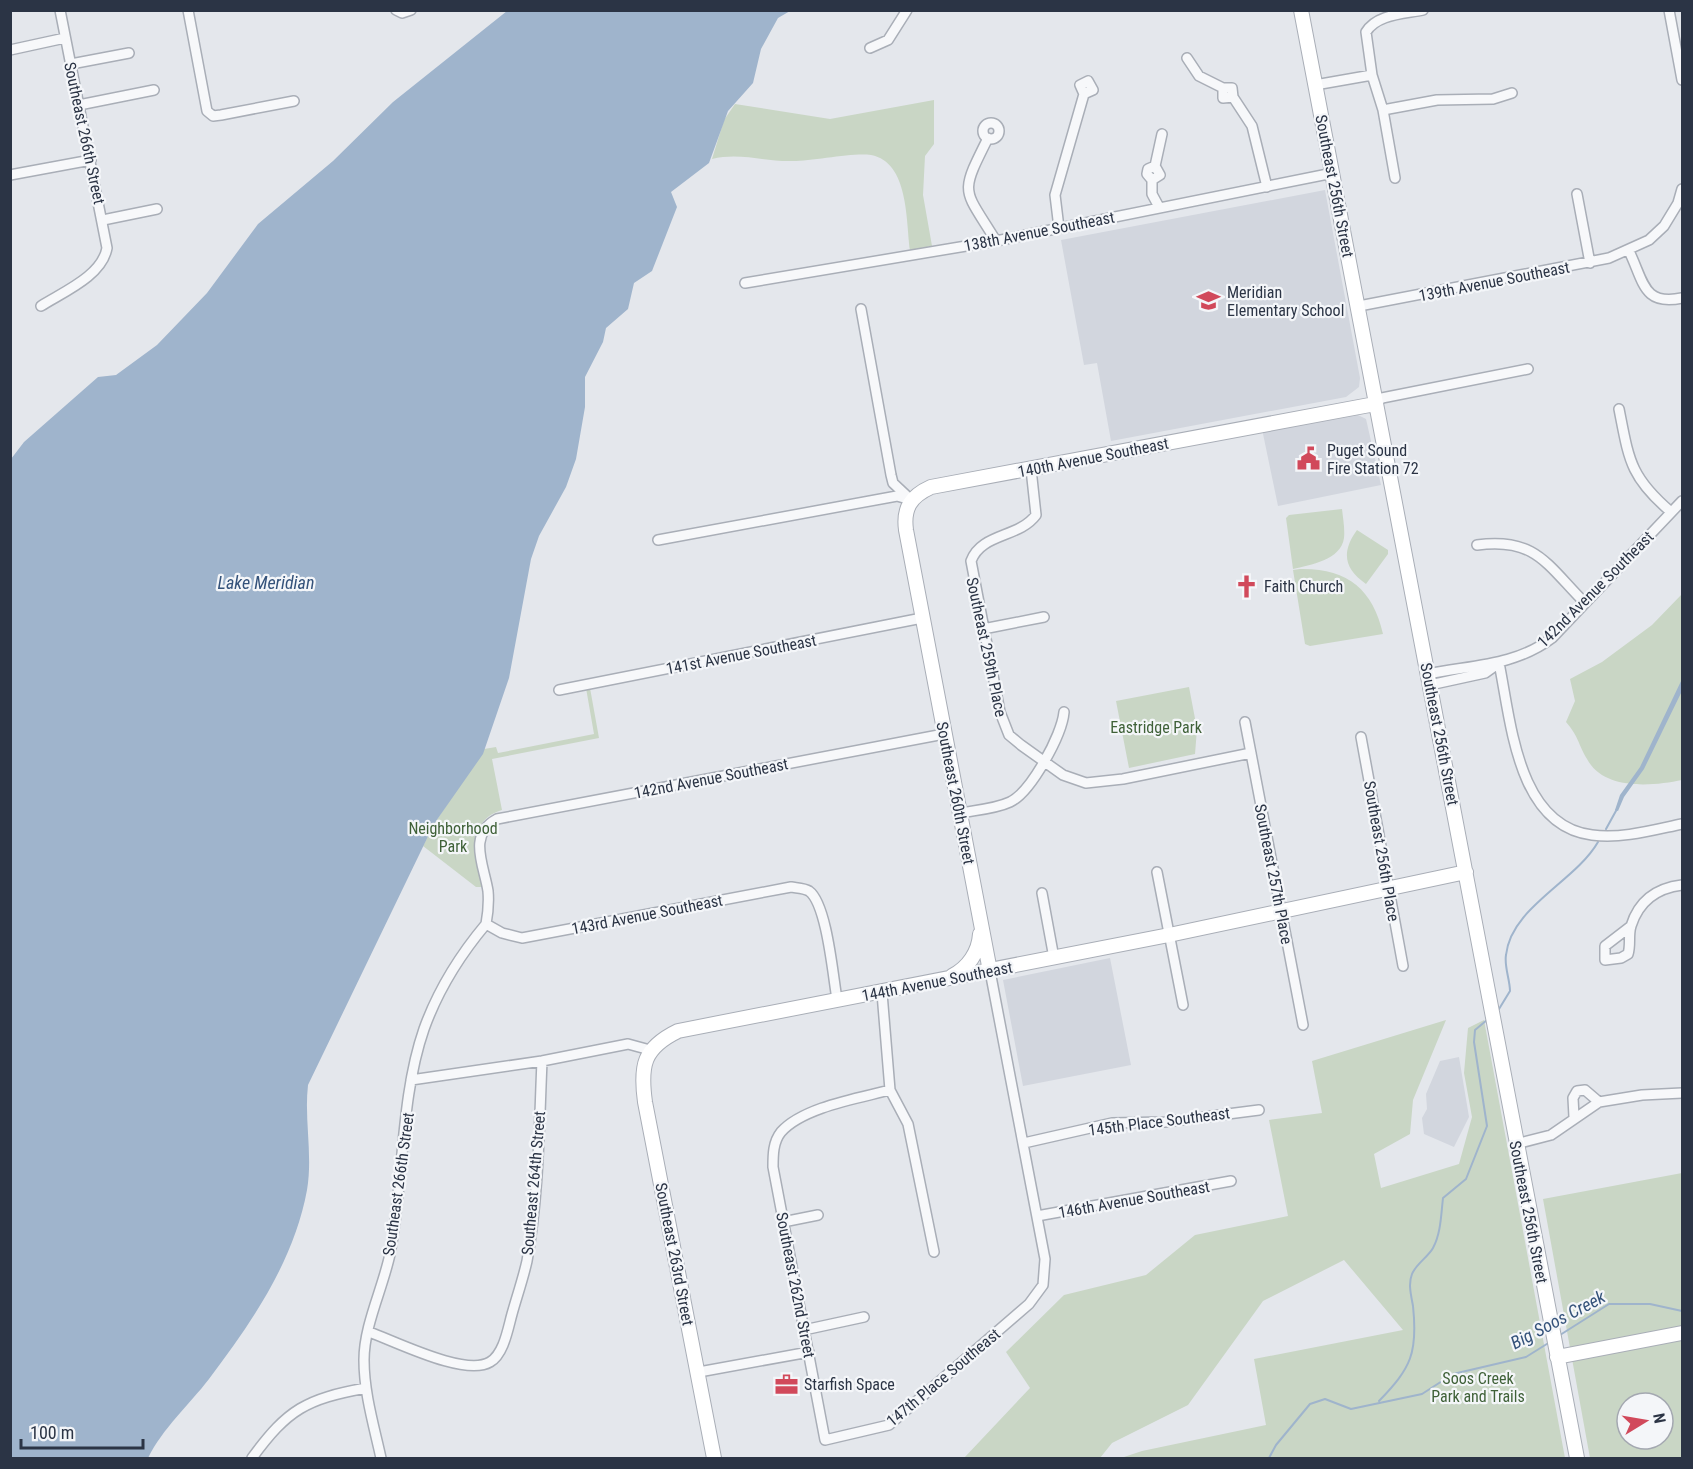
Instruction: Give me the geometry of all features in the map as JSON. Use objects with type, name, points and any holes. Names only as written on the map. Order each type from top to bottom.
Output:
[{"type":"street","name":"Southeast 266th Street","points":[[41,306],[94,270],[105,255],[107,239],[60,10]]},
{"type":"street","points":[[188,10],[207,111],[213,116],[294,101]]},
{"type":"street","points":[[396,10],[402,13],[411,10]]},
{"type":"street","points":[[870,48],[888,40],[907,10]]},
{"type":"street","name":"Southeast 256th Street","points":[[1301,10],[1577,1458]]},
{"type":"street","points":[[1395,178],[1383,110],[1372,75],[1365,38],[1370,27],[1383,18],[1423,10]]},
{"type":"street","points":[[1669,10],[1683,80]]},
{"type":"street","points":[[10,50],[65,38]]},
{"type":"street","points":[[71,64],[129,53]]},
{"type":"street","points":[[1187,58],[1199,76],[1223,88],[1223,98],[1233,98],[1252,126],[1267,187]]},
{"type":"street","points":[[1315,85],[1372,75]]},
{"type":"street","points":[[79,105],[154,90]]},
{"type":"street","points":[[1383,110],[1437,100],[1485,100],[1512,93]]},
{"type":"street","points":[[1059,228],[1055,195],[1084,94]]},
{"type":"street","points":[[1159,207],[1152,194],[1152,180],[1160,175],[1159,169],[1155,166],[1162,134]]},
{"type":"street","points":[[988,138],[966,185],[969,197],[996,241]]},
{"type":"street","points":[[10,176],[91,160]]},
{"type":"street","name":"138th Avenue Southeast","points":[[745,283],[996,241],[1333,174]]},
{"type":"street","name":"139th Avenue Southeast","points":[[1359,306],[1590,263],[1629,250],[1649,240],[1664,226],[1678,203],[1683,189]]},
{"type":"street","points":[[1577,194],[1590,263]]},
{"type":"street","points":[[103,220],[158,209]]},
{"type":"street","points":[[1629,250],[1650,294],[1656,300],[1665,302],[1683,298]]},
{"type":"street","points":[[861,309],[893,483],[911,500]]},
{"type":"street","name":"140th Avenue Southeast","points":[[911,500],[931,487],[1375,404],[1382,398],[1528,369]]},
{"type":"street","points":[[1619,409],[1628,456],[1638,479],[1671,512]]},
{"type":"street","name":"Southeast 259th Place","points":[[1031,469],[1036,515],[1031,522],[984,543],[975,551],[971,561],[971,573],[1003,725],[1009,735],[1043,761]]},
{"type":"street","points":[[658,540],[897,496],[911,500]]},
{"type":"street","name":"Southeast 260th Street","points":[[911,500],[904,519],[1024,1143],[1045,1259],[1043,1285]]},
{"type":"street","name":"142nd Avenue Southeast","points":[[1429,680],[1485,674],[1498,663],[1536,650],[1552,638],[1683,501]]},
{"type":"street","points":[[1477,545],[1508,543],[1532,551],[1585,603]]},
{"type":"street","points":[[983,629],[1044,617]]},
{"type":"street","name":"141st Avenue Southeast","points":[[559,690],[922,618]]},
{"type":"street","points":[[1498,663],[1527,784],[1538,802],[1564,826],[1593,836],[1634,834],[1683,824]]},
{"type":"street","points":[[960,813],[1011,801],[1027,788],[1059,734],[1064,712]]},
{"type":"street","name":"Southeast 257th Place","points":[[1245,722],[1303,1025]]},
{"type":"street","name":"142nd Avenue Southeast","points":[[486,924],[488,891],[478,846],[483,831],[493,822],[505,817],[944,734]]},
{"type":"street","name":"Southeast 256th Place","points":[[1361,737],[1403,966]]},
{"type":"street","points":[[1043,761],[1071,779],[1096,783],[1251,753]]},
{"type":"street","points":[[1157,872],[1183,1005]]},
{"type":"street","name":"144th Avenue Southeast","points":[[650,1050],[665,1037],[678,1031],[837,999],[942,981],[1390,890],[1412,882],[1466,872]]},
{"type":"street","points":[[1631,927],[1648,897],[1657,890],[1683,885]]},
{"type":"street","name":"143rd Avenue Southeast","points":[[486,924],[512,937],[522,938],[791,887],[810,892],[821,914],[837,999]]},
{"type":"street","points":[[1042,893],[1054,958]]},
{"type":"street","points":[[942,981],[957,973],[978,948],[981,923]]},
{"type":"street","name":"Southeast 266th Street","points":[[381,1458],[366,1388],[364,1356],[390,1254],[401,1183],[411,1080],[424,1028],[447,979],[464,950],[486,924]]},
{"type":"street","points":[[882,993],[890,1090],[908,1124],[934,1252]]},
{"type":"street","points":[[411,1080],[542,1061],[628,1044],[650,1050]]},
{"type":"street","name":"Southeast 263rd Street","points":[[650,1050],[643,1072],[645,1102],[714,1458]]},
{"type":"street","name":"Southeast 264th Street","points":[[369,1332],[456,1365],[483,1365],[491,1362],[498,1353],[506,1334],[526,1262],[539,1153],[542,1061]]},
{"type":"street","name":"Southeast 262nd Street","points":[[825,1440],[773,1167],[773,1151],[781,1131],[810,1113],[890,1090]]},
{"type":"street","points":[[1574,1117],[1573,1098],[1577,1091],[1585,1090],[1599,1102]]},
{"type":"street","points":[[1516,1144],[1551,1135],[1574,1117],[1599,1102],[1642,1095],[1683,1093]]},
{"type":"street","name":"145th Place Southeast","points":[[1024,1143],[1112,1123],[1166,1122],[1259,1110]]},
{"type":"street","name":"146th Avenue Southeast","points":[[1037,1216],[1231,1181]]},
{"type":"street","points":[[783,1222],[818,1215]]},
{"type":"street","name":"147th Place Southeast","points":[[825,1440],[889,1425],[1029,1304],[1043,1285]]},
{"type":"street","points":[[804,1330],[864,1317]]},
{"type":"street","points":[[1555,1346],[1683,1333]]},
{"type":"street","points":[[699,1372],[809,1352]]},
{"type":"street","points":[[252,1458],[283,1420],[305,1404],[326,1395],[366,1388]]},
{"type":"shaded area","name":"Meridian Elementary School","points":[[1325,190],[1360,378],[1359,387],[1346,397],[1111,441],[1097,363],[1084,365],[1061,240]]},
{"type":"shaded area","points":[[1356,414],[1366,419],[1381,485],[1278,506],[1262,429]]},
{"type":"shaded area","points":[[1110,958],[1131,1065],[1023,1086],[1003,980]]},
{"type":"shaded area","points":[[1459,1057],[1469,1117],[1454,1147],[1424,1134],[1422,1118],[1427,1109],[1426,1094],[1440,1061]]},
{"type":"green space","points":[[934,100],[934,144],[925,156],[923,195],[932,246],[910,250],[906,209],[899,180],[893,169],[883,160],[871,155],[793,161],[733,156],[712,159],[724,120],[735,104],[830,119]]},
{"type":"green space","points":[[1342,509],[1344,538],[1337,552],[1324,560],[1293,569],[1286,518],[1289,515]]},
{"type":"green space","points":[[1357,530],[1388,550],[1388,554],[1366,584],[1353,572],[1347,560],[1349,546]]},
{"type":"green space","points":[[1293,570],[1331,572],[1355,584],[1365,593],[1372,605],[1383,634],[1310,646],[1305,644]]},
{"type":"green space","points":[[1682,594],[1682,780],[1657,784],[1630,784],[1605,777],[1587,759],[1566,722],[1575,701],[1570,679],[1602,662],[1652,625]]},
{"type":"green space","name":"Eastridge Park","points":[[1189,687],[1197,729],[1195,754],[1129,768],[1116,701]]},
{"type":"green space","name":"Neighborhood Park","points":[[586,688],[590,688],[599,738],[492,759],[502,810],[490,815],[482,823],[478,832],[476,853],[482,887],[476,887],[423,846],[434,824],[484,749],[496,747],[498,753],[594,734]]},
{"type":"green space","points":[[1446,1020],[1413,1100],[1410,1134],[1374,1154],[1381,1188],[1459,1164],[1472,1117],[1464,1073],[1468,1028],[1484,1020],[1565,1458],[1121,1458],[1142,1451],[1266,1425],[1254,1359],[1403,1330],[1344,1260],[1263,1301],[1188,1405],[1112,1443],[1100,1458],[964,1458],[1030,1388],[1006,1352],[1064,1295],[1146,1275],[1195,1235],[1288,1216],[1269,1120],[1322,1113],[1312,1061]]},
{"type":"green space","name":"Soos Creek Park and Trails","points":[[1682,1173],[1682,1458],[1590,1458],[1543,1199]]},
{"type":"water","name":"Lake Meridian","points":[[507,11],[790,11],[778,18],[761,49],[753,83],[728,111],[709,163],[671,192],[677,207],[652,271],[634,283],[628,309],[606,328],[603,342],[585,377],[585,407],[576,459],[566,487],[539,536],[531,559],[509,678],[483,754],[434,824],[308,1085],[309,1177],[301,1216],[282,1266],[241,1335],[169,1427],[148,1458],[11,1458],[11,459],[24,442],[98,377],[116,375],[157,345],[207,293],[258,224],[333,161],[393,102]]},
{"type":"water","points":[[1682,679],[1682,691],[1644,769],[1624,797],[1618,811],[1615,810],[1620,795],[1640,767]]},
{"type":"waterway","points":[[1606,829],[1617,809]]},
{"type":"waterway","points":[[1499,1009],[1510,991],[1506,964],[1510,938],[1531,909],[1575,870],[1598,842]]},
{"type":"waterway","points":[[1379,1401],[1399,1379],[1413,1348],[1414,1322],[1410,1286],[1412,1274],[1433,1248],[1439,1230],[1443,1198],[1466,1179],[1487,1126],[1474,1042],[1475,1030],[1487,1020]]},
{"type":"waterway","name":"Big Soos Creek","points":[[1560,1335],[1609,1304],[1650,1304],[1682,1311]]},
{"type":"waterway","name":"Big Soos Creek","points":[[1269,1458],[1276,1445],[1310,1404],[1325,1399],[1351,1409],[1422,1394],[1453,1374],[1526,1357],[1550,1342]]},
{"type":"place","name":"Meridian Elementary School","points":[[1209,301]]},
{"type":"place","name":"Puget Sound Fire Station 72","points":[[1309,459]]},
{"type":"place","name":"Faith Church","points":[[1246,586]]},
{"type":"place","name":"Starfish Space","points":[[786,1384]]}]
